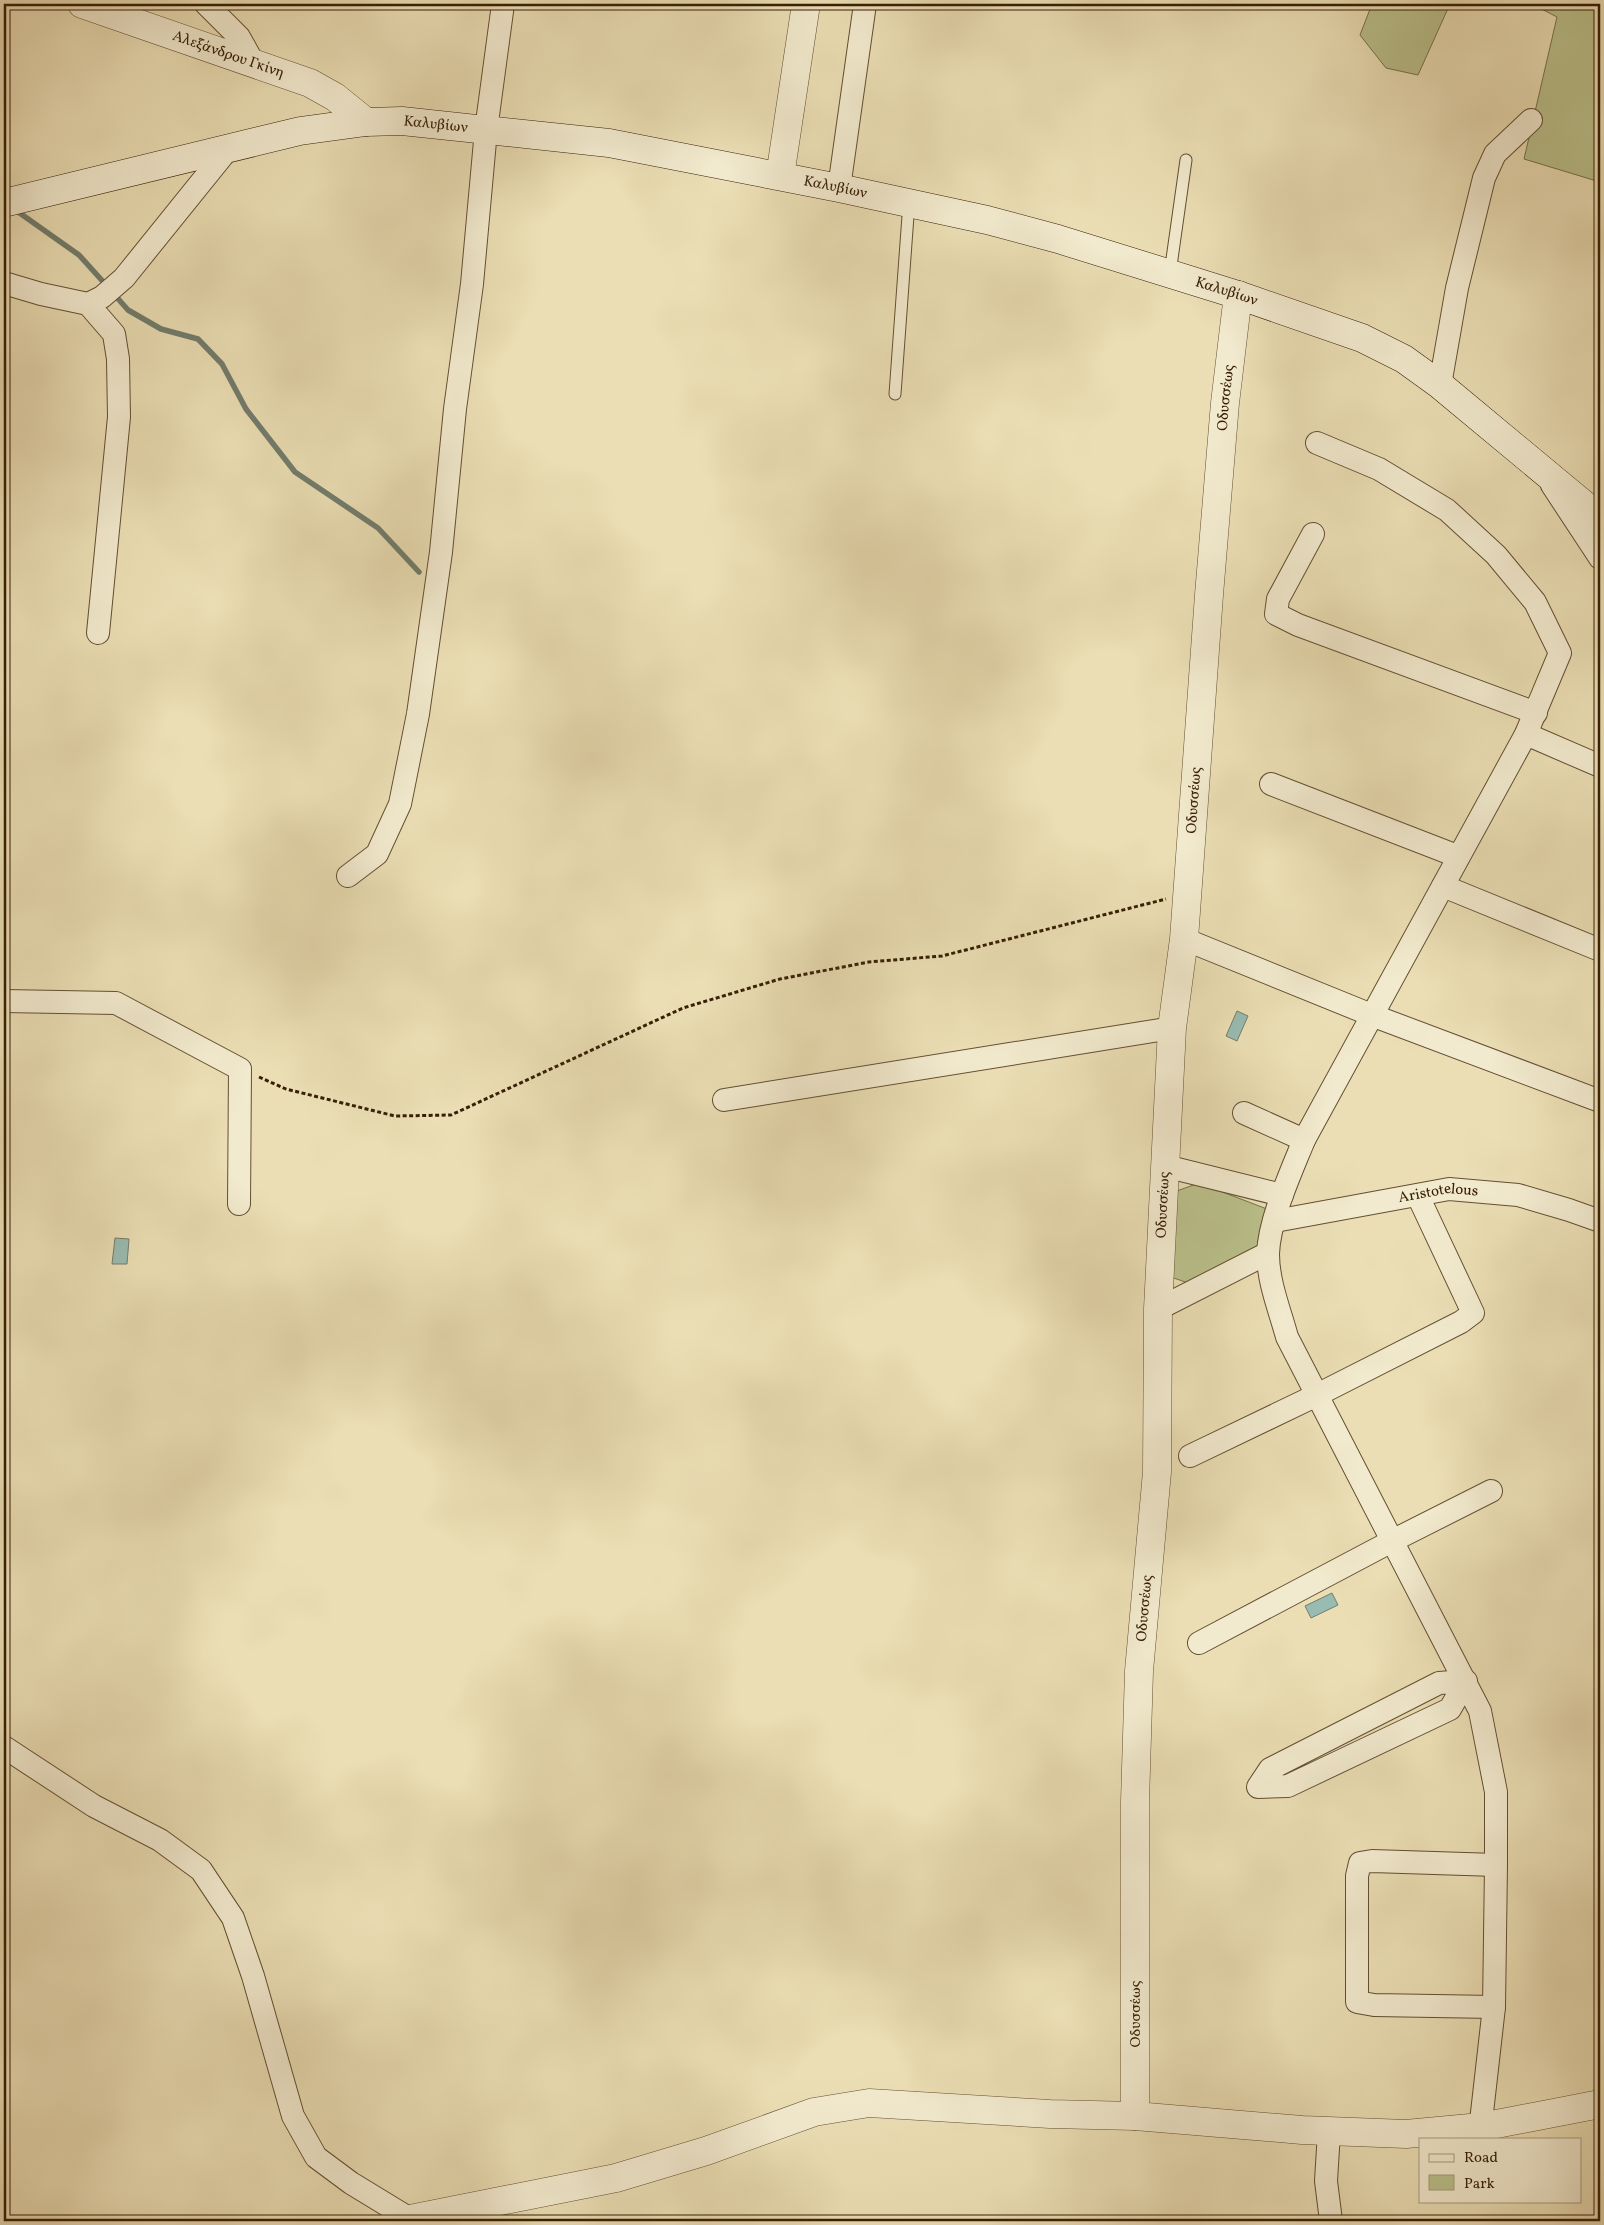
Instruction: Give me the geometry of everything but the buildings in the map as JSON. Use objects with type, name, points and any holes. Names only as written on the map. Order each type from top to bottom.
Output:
[{"type":"street","name":"Αλεξάνδρου Γκίνη","points":[[82,4],[310,83],[335,97],[366,122]]},
{"type":"street","points":[[206,4],[239,37],[253,62]]},
{"type":"street","points":[[348,876],[377,854],[400,804],[418,714],[441,552],[456,409],[472,284],[486,130],[503,4]]},
{"type":"street","points":[[780,176],[806,4]]},
{"type":"street","points":[[840,188],[865,4]]},
{"type":"street","points":[[1440,386],[1458,288],[1484,178],[1495,154],[1532,120]]},
{"type":"street","name":"Καλυβίων","points":[[12,201],[300,132],[366,122],[402,121],[610,144],[780,176],[909,202],[1058,239],[1238,295],[1362,338],[1404,359],[1440,386],[1539,465],[1600,518]]},
{"type":"street","points":[[4,282],[40,294],[95,300],[124,278],[228,150]]},
{"type":"street","name":"Οδυσσέως","points":[[1135,2116],[1135,1793],[1139,1671],[1157,1472],[1158,1309],[1172,1028],[1184,939],[1208,595],[1225,403],[1238,295]]},
{"type":"street","points":[[95,300],[114,334],[118,359],[119,417],[98,633]]},
{"type":"street","points":[[1317,443],[1379,469],[1447,510],[1496,555],[1535,602],[1560,653],[1526,734],[1458,856],[1374,1016],[1304,1140],[1282,1195],[1268,1253],[1271,1279],[1287,1337],[1480,1711],[1496,1792],[1494,2007],[1480,2133]]},
{"type":"street","points":[[1539,465],[1600,558]]},
{"type":"street","points":[[1313,534],[1278,599],[1276,614],[1298,625],[1536,713]]},
{"type":"street","points":[[1526,734],[1600,766]]},
{"type":"street","points":[[1271,784],[1458,856]]},
{"type":"street","points":[[1442,886],[1600,950]]},
{"type":"street","points":[[1184,939],[1374,1016],[1600,1101]]},
{"type":"street","points":[[4,1000],[116,1003],[240,1069],[239,1204]]},
{"type":"street","points":[[724,1100],[1172,1028]]},
{"type":"street","points":[[1244,1113],[1304,1140]]},
{"type":"street","points":[[1165,1166],[1282,1195]]},
{"type":"street","name":"Aristotelous","points":[[1275,1221],[1449,1190],[1518,1195],[1600,1221]]},
{"type":"street","points":[[1190,1456],[1317,1395],[1461,1322],[1473,1313],[1418,1196]]},
{"type":"street","points":[[1158,1309],[1268,1253]]},
{"type":"street","points":[[1199,1643],[1392,1541],[1492,1491]]},
{"type":"street","points":[[1466,1681],[1450,1709],[1288,1786],[1258,1786],[1270,1768],[1439,1684],[1466,1681]]},
{"type":"street","points":[[4,1747],[94,1806],[160,1840],[200,1870],[234,1918],[253,1976],[293,2116],[316,2156],[351,2183],[409,2220],[616,2178],[706,2151],[814,2112],[869,2103],[1050,2114],[1135,2116],[1330,2132],[1406,2134],[1480,2133],[1600,2104]]},
{"type":"street","points":[[1494,2007],[1374,2005],[1357,2002],[1357,1886],[1360,1863],[1372,1861],[1496,1865]]},
{"type":"street","points":[[1330,2132],[1326,2181],[1331,2221]]},
{"type":"lane","points":[[1170,273],[1186,160]]},
{"type":"lane","points":[[895,394],[909,202]]},
{"type":"path","points":[[240,1069],[286,1089],[395,1116],[451,1115],[683,1008],[722,995],[780,979],[869,962],[942,956],[1186,894]]},
{"type":"green space","points":[[1372,4],[1450,4],[1418,75],[1386,68],[1360,35]]},
{"type":"green space","points":[[1532,4],[1600,4],[1600,182],[1524,159],[1557,17]]},
{"type":"green space","points":[[1199,1183],[1267,1209],[1257,1249],[1191,1284],[1168,1276],[1174,1192]]},
{"type":"water","points":[[1237,1011],[1248,1016],[1237,1041],[1226,1036]]},
{"type":"water","points":[[115,1238],[129,1239],[127,1264],[112,1264]]},
{"type":"water","points":[[1332,1593],[1338,1605],[1311,1618],[1305,1606]]},
{"type":"waterway","points":[[14,209],[79,255],[107,286]]},
{"type":"waterway","points":[[113,293],[128,310],[161,329],[198,339],[222,364],[246,409],[295,472],[378,528],[419,572]]}]
